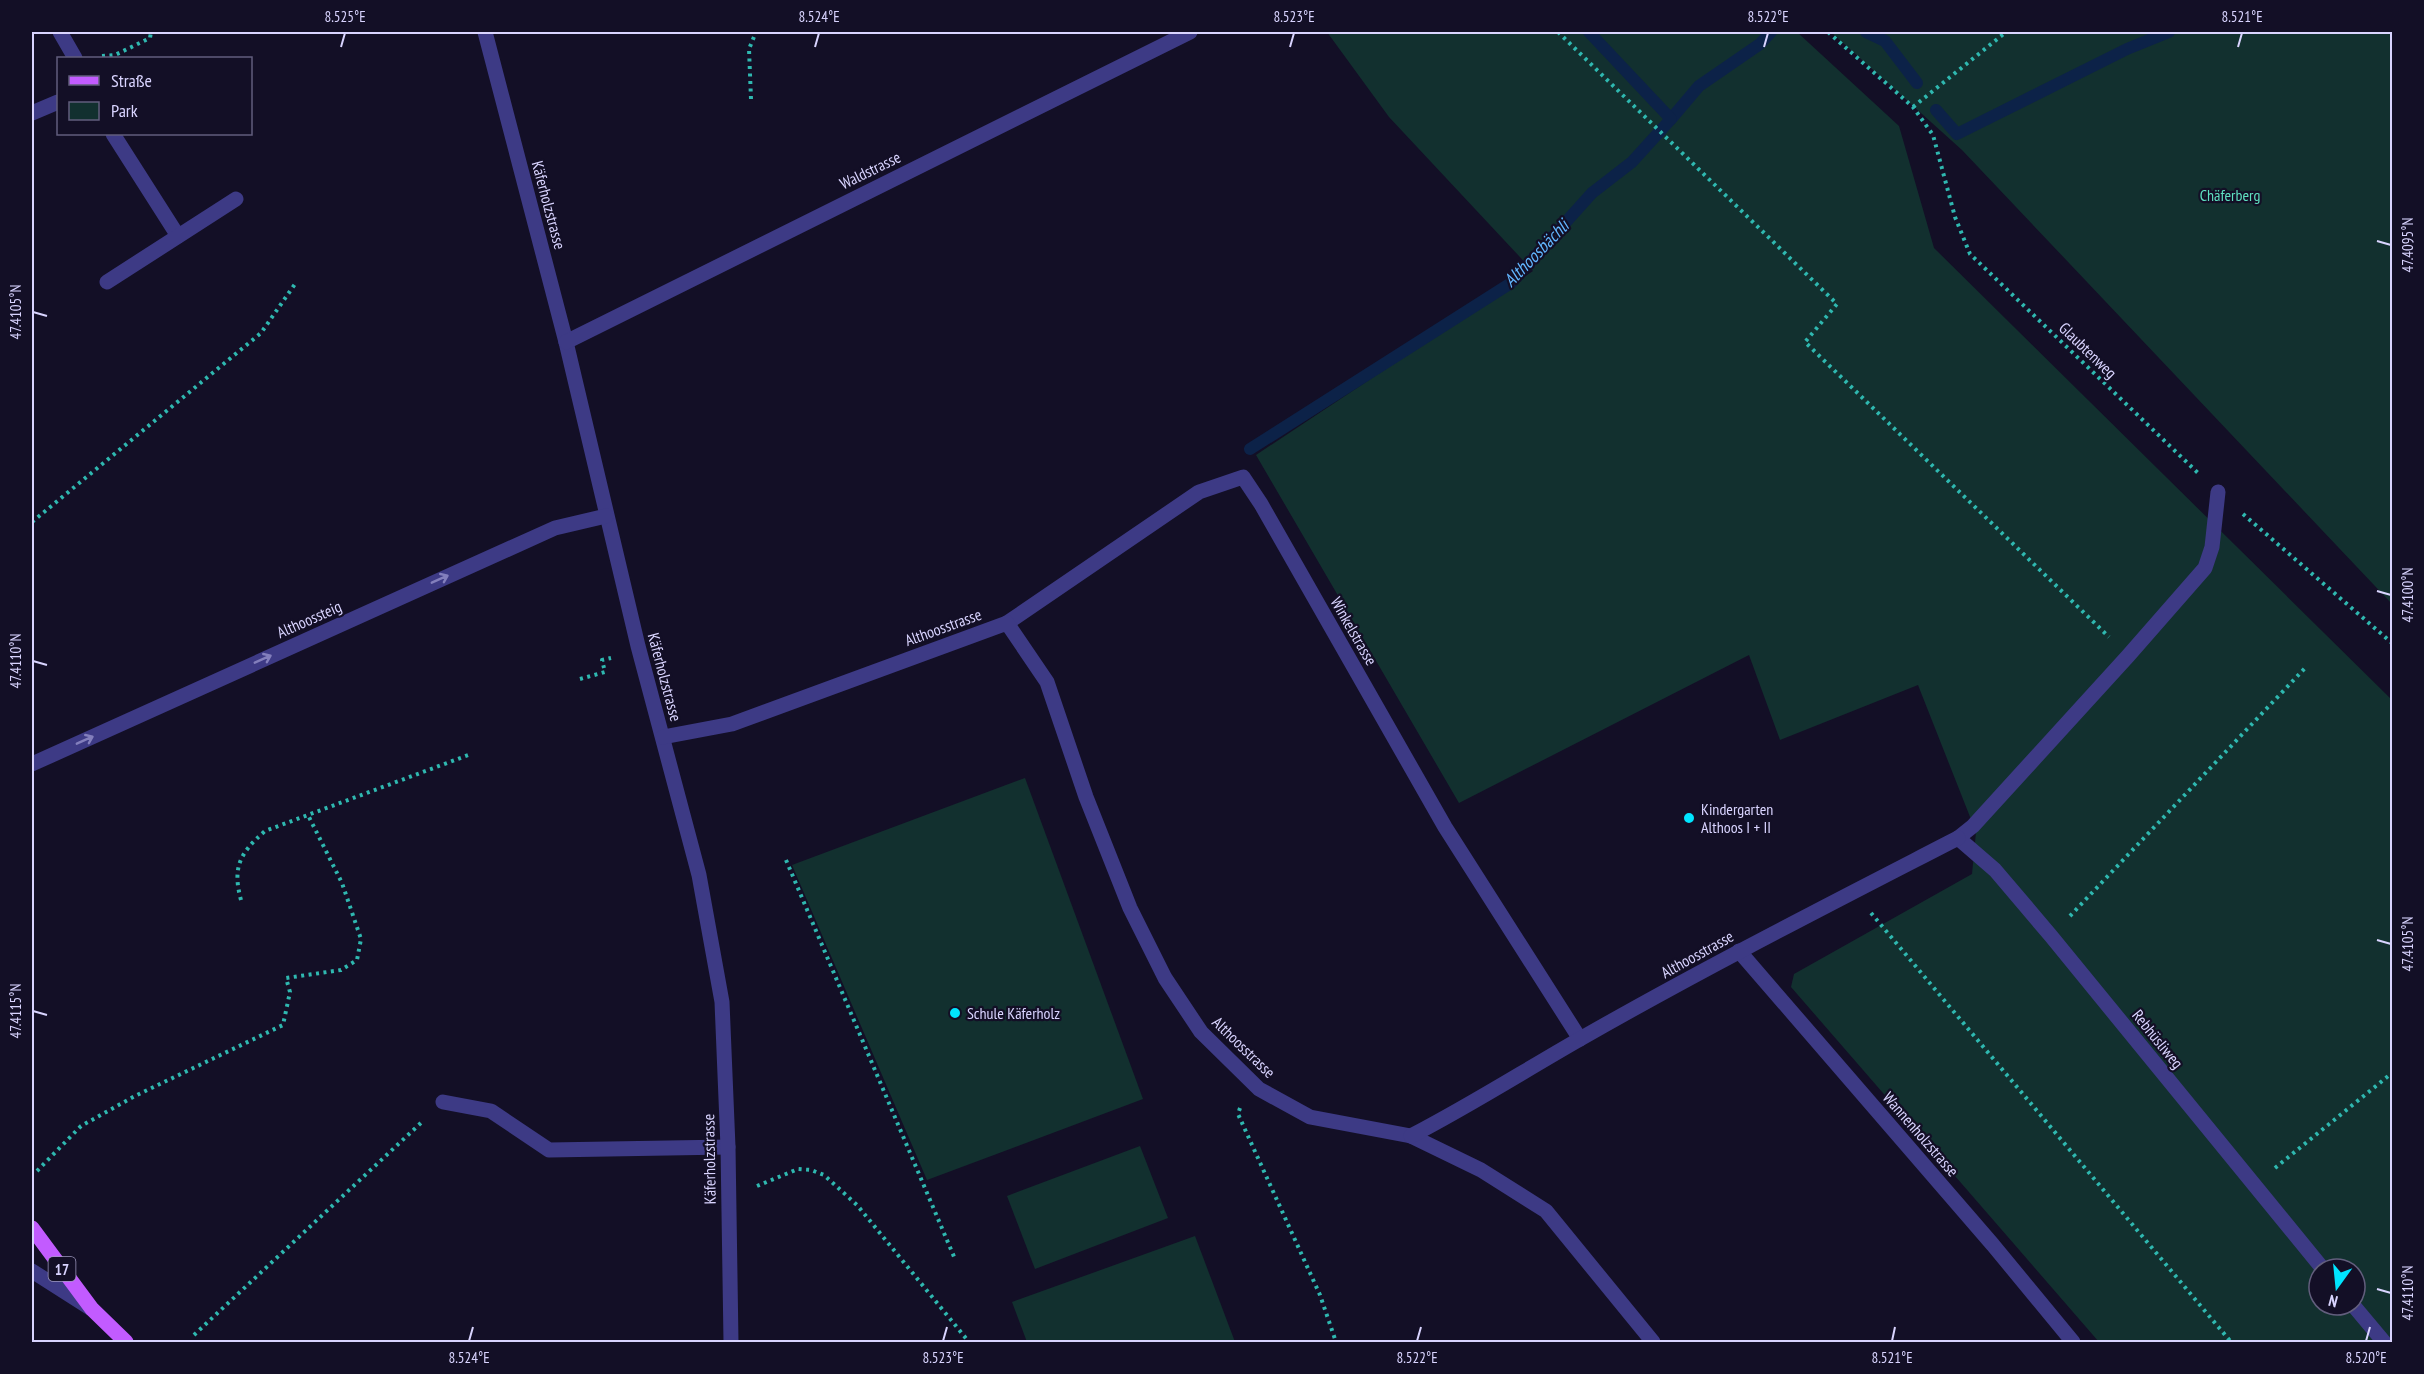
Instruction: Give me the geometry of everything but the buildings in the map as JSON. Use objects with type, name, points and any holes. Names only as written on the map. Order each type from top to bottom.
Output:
[{"type":"main road","name":"17","points":[[32,1228],[92,1309],[126,1342]]},
{"type":"street","points":[[60,32],[74,57]]},
{"type":"street","name":"Käferholzstrasse","points":[[485,32],[566,342],[606,516],[699,875],[722,1002],[728,1147],[731,1342]]},
{"type":"street","name":"Waldstrasse","points":[[566,342],[1190,32]]},
{"type":"street","points":[[32,113],[57,102]]},
{"type":"street","points":[[114,135],[178,236]]},
{"type":"street","points":[[107,282],[236,199]]},
{"type":"street","name":"Winkelstrasse","points":[[1007,623],[1200,492],[1243,477],[1261,504],[1445,827],[1580,1039]]},
{"type":"street","name":"Althoosstrasse","points":[[663,736],[732,724],[1007,623],[1047,682],[1086,797],[1130,908],[1165,978],[1201,1032],[1259,1089],[1310,1118],[1411,1136],[1469,1106],[1580,1039],[1739,951],[1958,838],[1973,826],[2205,568],[2212,547],[2218,492]]},
{"type":"street","name":"Althoossteig","points":[[32,764],[555,528],[606,516]]},
{"type":"street","name":"Rebhüsliweg","points":[[1958,838],[1995,870],[2051,936],[2313,1257]]},
{"type":"street","name":"Wannenholzstrasse","points":[[1739,951],[1993,1245],[2073,1342]]},
{"type":"street","points":[[443,1102],[491,1111],[549,1150],[728,1147]]},
{"type":"street","points":[[1411,1136],[1481,1170],[1546,1211],[1653,1342]]},
{"type":"street","points":[[32,1271],[92,1309]]},
{"type":"street","points":[[2363,1317],[2384,1342]]},
{"type":"path","points":[[102,56],[115,55],[150,38],[151,32]]},
{"type":"path","points":[[751,99],[749,49],[756,32]]},
{"type":"path","points":[[1558,32],[1838,304],[1805,342],[2128,656]]},
{"type":"path","name":"Glaubtenweg","points":[[1828,32],[1913,107],[1933,135],[1955,217],[1970,254],[2218,492],[2392,643]]},
{"type":"path","points":[[1913,107],[2006,32]]},
{"type":"path","points":[[32,522],[261,333],[295,284]]},
{"type":"path","points":[[580,679],[605,672],[602,660]]},
{"type":"path","points":[[2051,936],[2306,667]]},
{"type":"path","points":[[241,900],[236,881],[239,863],[247,847],[265,831],[471,754]]},
{"type":"path","points":[[37,1171],[81,1126],[135,1096],[283,1025],[290,992],[286,978],[340,970],[357,960],[361,939],[342,883],[308,816]]},
{"type":"path","points":[[786,860],[956,1259]]},
{"type":"path","points":[[1853,892],[2231,1342]]},
{"type":"path","points":[[2253,1185],[2392,1073]]},
{"type":"path","points":[[1249,1079],[1238,1114],[1320,1295],[1336,1342]]},
{"type":"path","points":[[194,1335],[410,1134]]},
{"type":"path","points":[[751,1188],[798,1169],[811,1170],[824,1175],[857,1205],[969,1342]]},
{"type":"green space","points":[[1327,32],[1797,32],[1899,126],[1934,248],[2392,700],[2392,1342],[2099,1342],[1791,987],[1794,974],[1972,874],[1976,832],[1918,685],[1780,740],[1749,655],[1459,803],[1256,455],[1533,271],[1389,117]]},
{"type":"green space","name":"Chäferberg","points":[[1831,32],[2392,32],[2392,604],[1962,150]]},
{"type":"green space","points":[[1025,778],[1143,1099],[927,1180],[792,865]]},
{"type":"green space","points":[[1140,1146],[1168,1218],[1035,1269],[1007,1196]]},
{"type":"green space","points":[[1195,1236],[1235,1342],[1027,1342],[1012,1302]]},
{"type":"waterway","name":"Althoosbächli","points":[[1250,449],[1511,283],[1592,193],[1632,162],[1671,119],[1589,32]]},
{"type":"waterway","points":[[1671,119],[1699,86],[1760,44],[1771,32]]},
{"type":"waterway","points":[[1866,32],[1885,41],[1917,83]]},
{"type":"waterway","points":[[1936,110],[1957,134],[2127,49],[2169,32]]},
{"type":"place","name":"Kindergarten Althoos I + II","points":[[1689,818]]},
{"type":"place","name":"Schule Käferholz","points":[[955,1013]]}]
